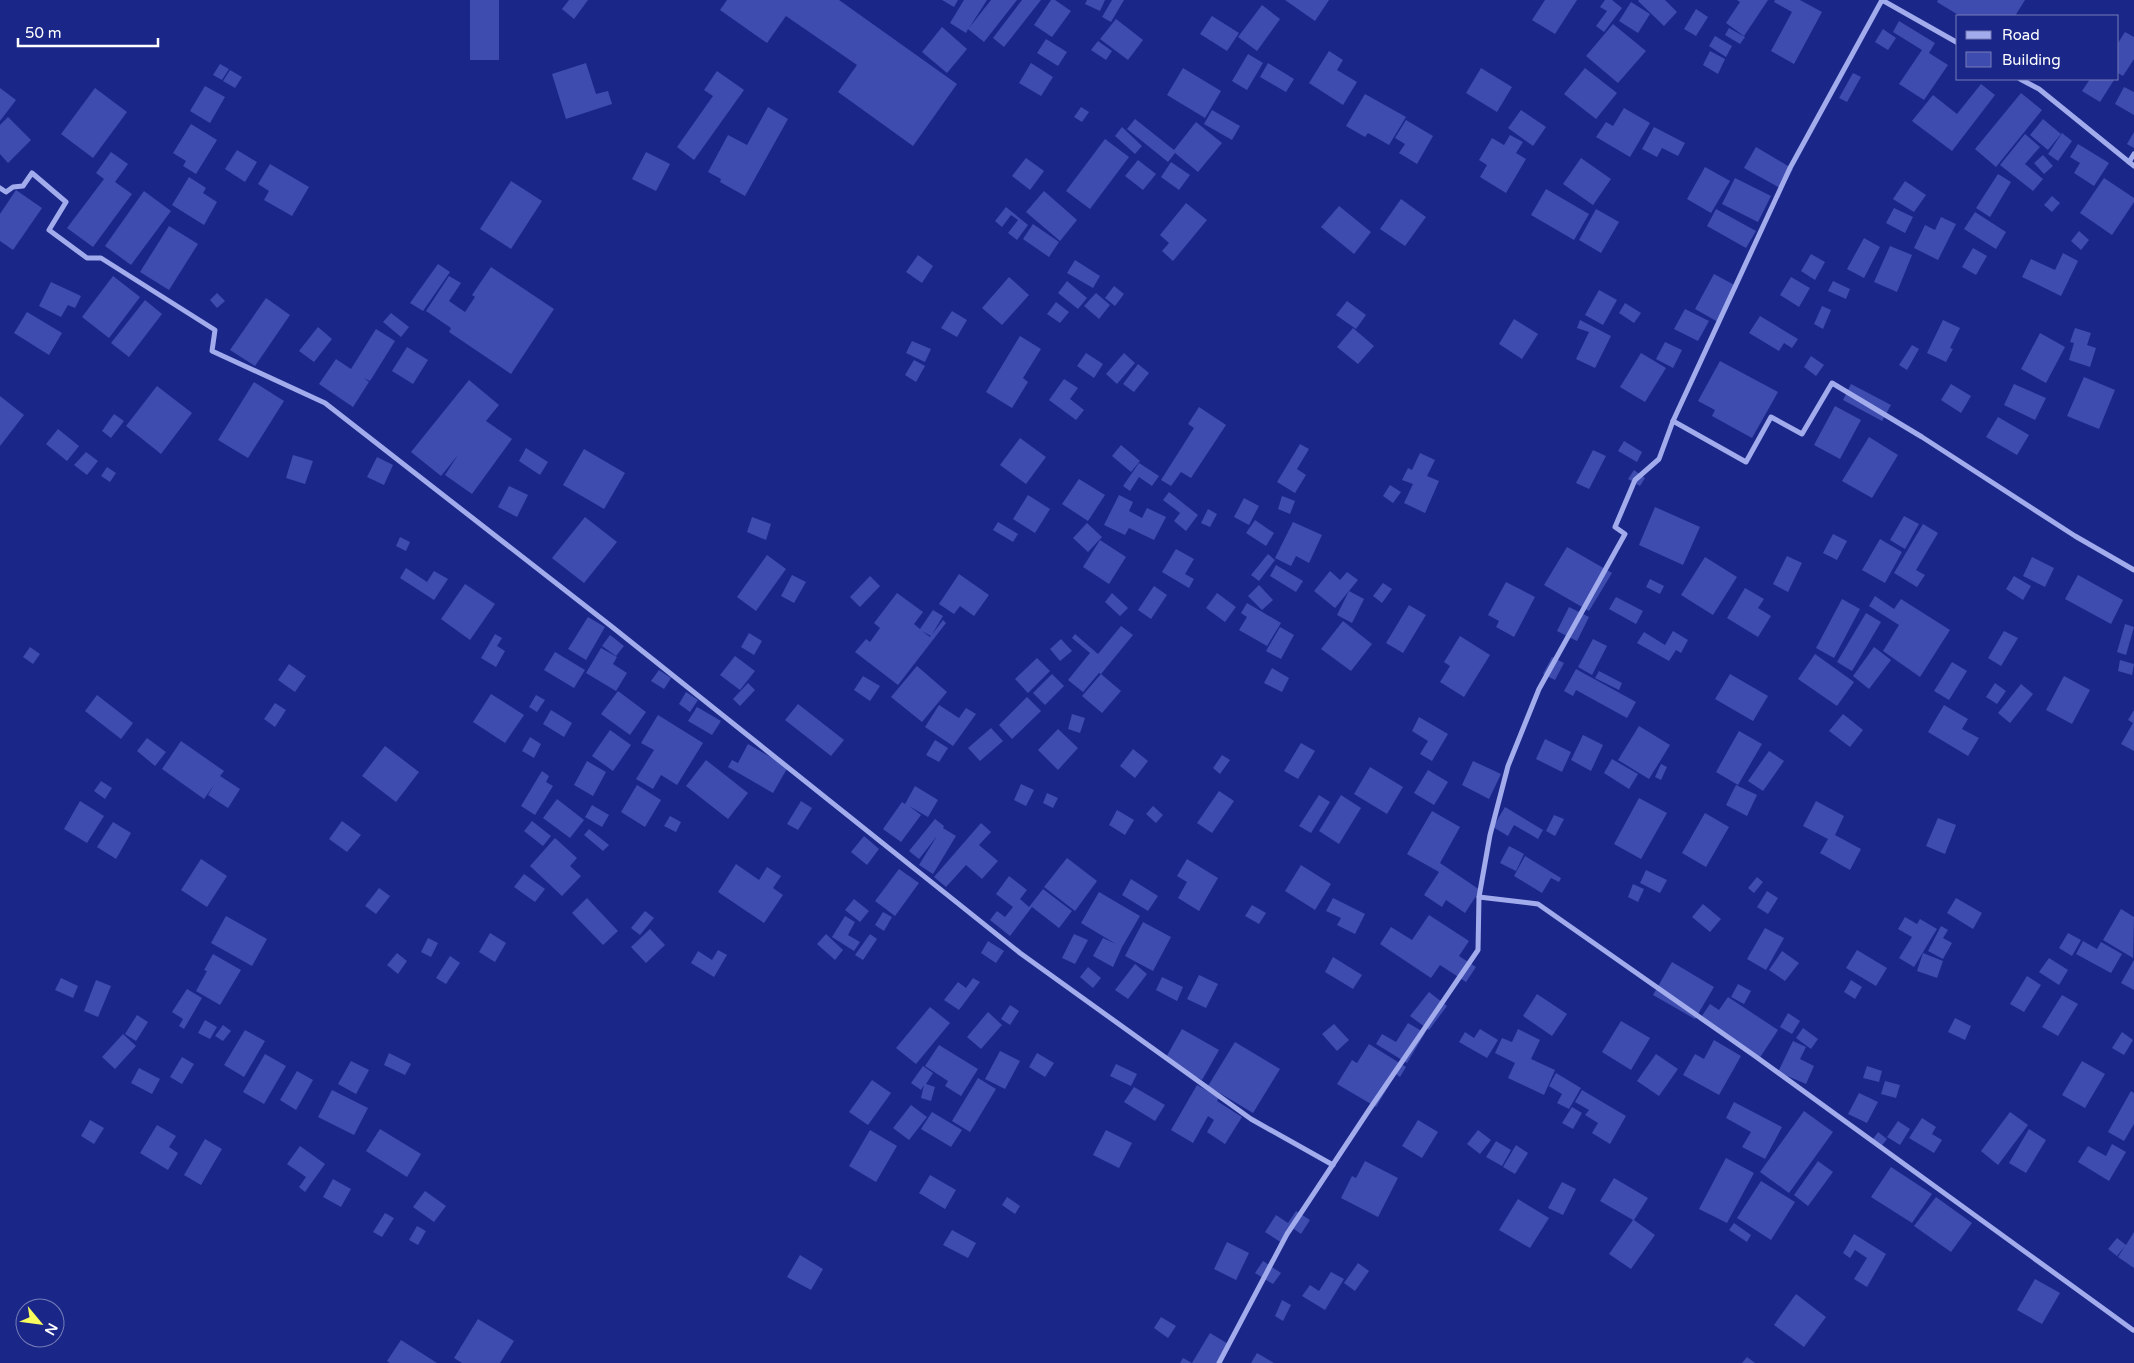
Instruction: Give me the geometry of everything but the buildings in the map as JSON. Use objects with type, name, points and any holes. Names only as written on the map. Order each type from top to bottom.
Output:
[{"type":"street","points":[[1219,1363],[1287,1234],[1478,950],[1479,897],[1490,835],[1508,766],[1539,689],[1625,534],[1615,527],[1636,480],[1659,458],[1673,421],[1790,168],[1882,0],[1956,42]]},
{"type":"street","points":[[2022,80],[2039,89],[2134,166]]},
{"type":"street","points":[[2129,162],[2134,154]]},
{"type":"street","points":[[0,188],[6,192],[13,187],[24,186],[32,173],[66,202],[50,230],[87,258],[101,258],[215,330],[212,351],[325,403],[611,626],[1020,954],[1251,1119],[1333,1165]]},
{"type":"street","points":[[1673,421],[1746,462],[1772,417],[1802,434],[1832,383],[1922,437],[2075,536],[2134,570]]},
{"type":"street","points":[[1479,897],[1538,904],[1755,1056],[2133,1330]]}]
